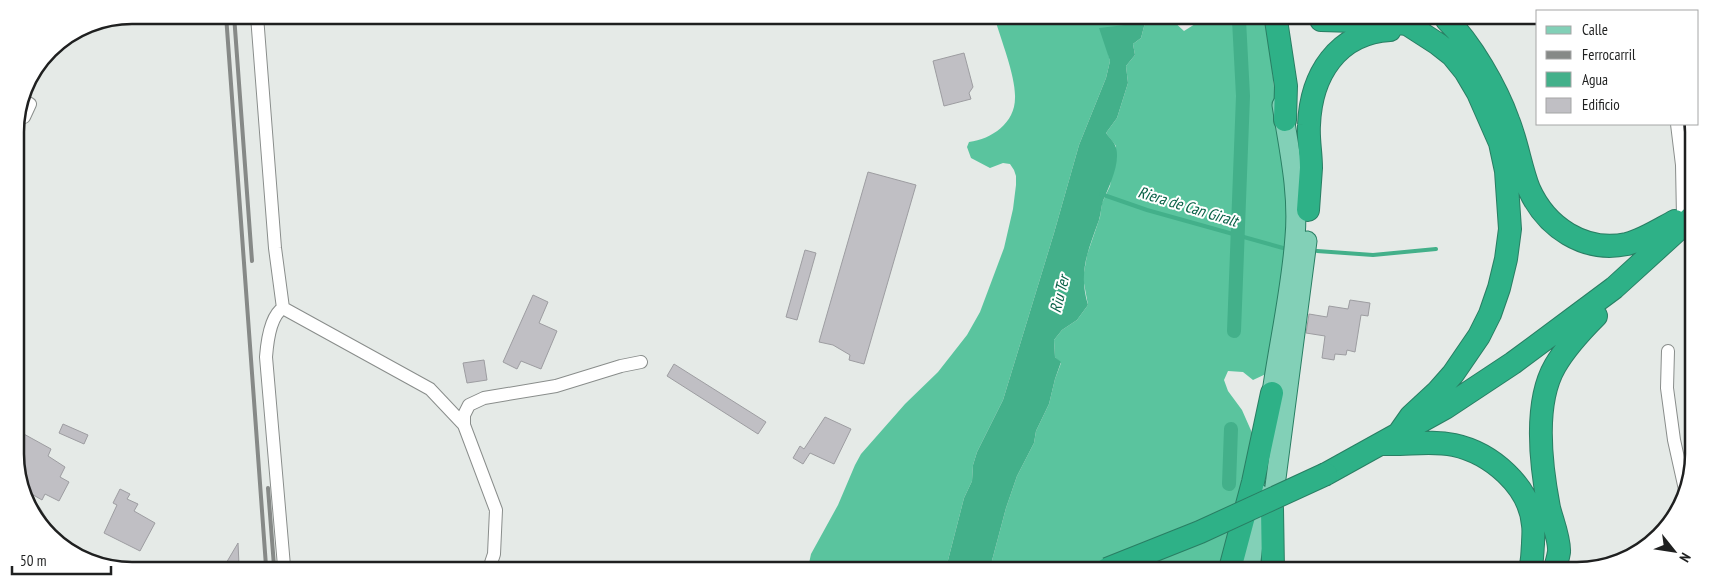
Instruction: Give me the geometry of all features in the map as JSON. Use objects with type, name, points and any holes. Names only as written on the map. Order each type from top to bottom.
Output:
[{"type":"highway","points":[[1277,24],[1286,86],[1285,120]]},
{"type":"highway","points":[[1389,440],[1453,374],[1479,336],[1499,288],[1506,259],[1510,229],[1506,171],[1500,143],[1478,93],[1465,71],[1452,55],[1407,24]]},
{"type":"highway","points":[[1450,24],[1474,55],[1496,92],[1515,137],[1529,188],[1547,218],[1563,232],[1581,241],[1603,245],[1627,244],[1685,217]]},
{"type":"highway","points":[[1308,210],[1311,166],[1308,134],[1310,106],[1314,91],[1327,63],[1336,51],[1362,36],[1378,31],[1399,30],[1416,33],[1438,44]]},
{"type":"highway","points":[[1125,562],[1200,532],[1326,474],[1445,408],[1513,363],[1614,288],[1685,219]]},
{"type":"highway","points":[[1548,562],[1551,546],[1549,507],[1540,426],[1544,397],[1554,367],[1573,339],[1596,316],[1614,288]]},
{"type":"highway","points":[[1232,562],[1253,482],[1272,393]]},
{"type":"highway","points":[[1389,440],[1401,445],[1436,442],[1456,446],[1479,454],[1497,465],[1511,478],[1528,504],[1534,525],[1532,562]]},
{"type":"highway","points":[[1549,507],[1559,550],[1556,562]]},
{"type":"highway","points":[[1272,509],[1273,562]]},
{"type":"main road","points":[[1251,562],[1272,393],[1295,237],[1296,202],[1292,161],[1271,24]]},
{"type":"main road","points":[[1265,562],[1304,274],[1308,210],[1305,164],[1284,24]]},
{"type":"street","points":[[258,24],[275,248],[283,308]]},
{"type":"street","points":[[25,114],[30,104],[27,103]]},
{"type":"street","points":[[1677,125],[1685,186]]},
{"type":"street","points":[[283,308],[430,389],[464,425]]},
{"type":"street","points":[[283,308],[276,314],[268,338],[266,357],[284,562]]},
{"type":"street","points":[[1668,351],[1667,388],[1674,440],[1683,478]]},
{"type":"street","points":[[491,562],[494,554],[496,510],[464,425],[464,415],[469,405],[484,398],[556,386],[620,366],[641,362]]},
{"type":"shaded area","points":[[997,24],[1126,24],[1106,45],[1110,61],[1106,78],[1079,145],[1003,400],[977,452],[973,465],[972,481],[964,498],[948,562],[809,562],[811,554],[838,505],[861,454],[905,404],[938,372],[967,335],[980,312],[1004,248],[1013,209],[1016,176],[1010,164],[1003,163],[990,168],[971,158],[967,147],[969,142],[986,137],[1001,128],[1011,115],[1014,107],[1015,89]]},
{"type":"shaded area","points":[[1145,24],[1176,24],[1184,31],[1195,24],[1267,24],[1290,202],[1289,228],[1268,373],[1253,380],[1243,372],[1228,371],[1224,380],[1228,391],[1242,410],[1253,435],[1225,562],[992,562],[1017,476],[1034,443],[1036,431],[1049,404],[1061,363],[1055,357],[1054,340],[1062,330],[1077,320],[1088,305],[1083,278],[1087,255],[1100,217],[1102,203],[1110,186],[1116,146],[1106,133],[1117,118],[1128,83],[1126,66],[1135,55],[1133,44],[1141,38]]},
{"type":"water","name":"Riu Ter","points":[[1145,24],[1141,38],[1133,44],[1135,55],[1126,66],[1128,83],[1117,118],[1106,133],[1115,145],[1117,158],[1114,173],[1103,201],[1091,242],[1084,272],[1085,293],[1088,305],[1077,320],[1062,330],[1054,340],[1055,357],[1061,362],[1049,404],[1036,431],[1034,443],[1017,476],[992,562],[948,562],[964,498],[972,481],[973,465],[977,452],[1003,400],[1079,145],[1106,78],[1110,61],[1099,28]]},
{"type":"building","points":[[964,53],[973,87],[969,93],[971,99],[944,106],[933,61]]},
{"type":"building","points":[[868,172],[916,185],[864,364],[849,360],[850,355],[833,345],[819,342]]},
{"type":"building","points":[[805,250],[816,253],[797,320],[786,317]]},
{"type":"building","points":[[533,295],[548,302],[539,323],[557,331],[541,369],[521,361],[517,369],[503,362]]},
{"type":"building","points":[[1350,300],[1370,303],[1368,316],[1361,315],[1355,352],[1347,350],[1346,355],[1335,354],[1334,360],[1322,358],[1325,336],[1306,333],[1309,314],[1327,317],[1329,306],[1348,309]]},
{"type":"building","points":[[484,360],[487,380],[467,383],[463,363]]},
{"type":"building","points":[[674,364],[766,422],[758,434],[667,376]]},
{"type":"building","points":[[825,417],[851,429],[834,464],[810,453],[803,464],[793,458],[800,446],[804,449]]},
{"type":"building","points":[[63,424],[88,435],[84,444],[59,433]]},
{"type":"building","points":[[24,434],[51,449],[48,456],[65,467],[60,477],[69,482],[59,501],[45,494],[42,500],[31,494],[29,489],[25,469]]},
{"type":"building","points":[[120,489],[130,494],[127,499],[138,504],[134,511],[155,523],[140,551],[104,533],[117,505],[113,503]]},
{"type":"building","points":[[238,543],[239,562],[227,562]]},
{"type":"waterway","points":[[1234,331],[1243,96],[1239,24]]},
{"type":"waterway","name":"Riera de Can Giralt","points":[[1101,194],[1147,210],[1283,248]]},
{"type":"waterway","name":"Riera de Can Giralt","points":[[1317,251],[1373,255],[1436,249]]},
{"type":"waterway","points":[[1229,484],[1231,429]]},
{"type":"railway","points":[[227,24],[266,562]]},
{"type":"railway","points":[[235,24],[252,261]]},
{"type":"railway","points":[[268,488],[274,562]]}]
